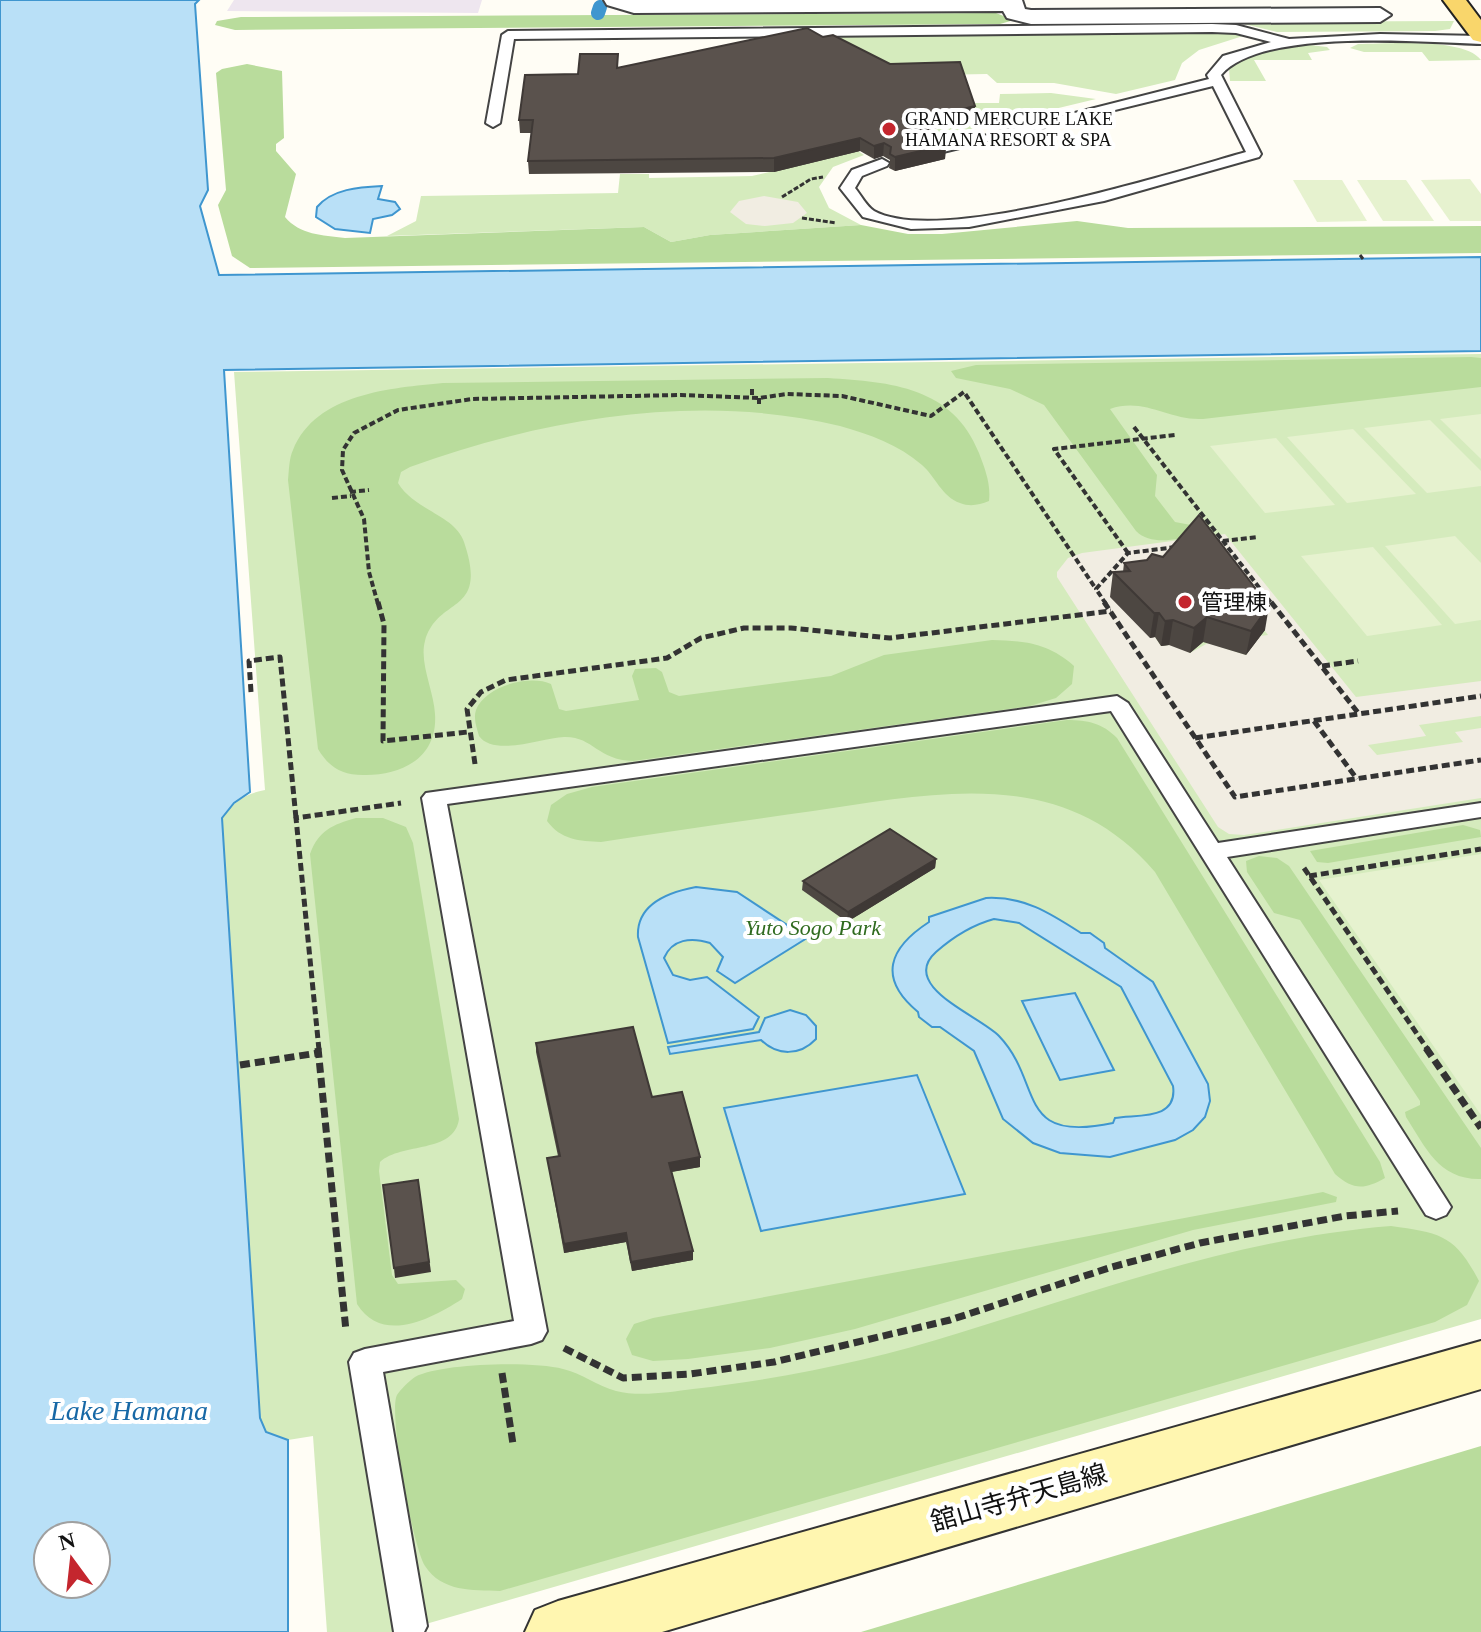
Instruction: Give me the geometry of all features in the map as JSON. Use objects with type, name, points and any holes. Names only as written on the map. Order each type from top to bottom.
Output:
[{"type":"main road","points":[[1454,0],[1481,37]]},
{"type":"main road","name":"舘山寺弁天島線","points":[[558,1632],[1481,1365]]},
{"type":"street","points":[[615,0],[634,6],[1011,2],[1015,13],[1031,17],[1195,8],[1380,15],[1369,0]]},
{"type":"lane","points":[[493,123],[508,35],[1212,28],[1236,29],[1287,42]]},
{"type":"lane","points":[[882,163],[857,173],[847,188],[855,204],[881,217],[940,226],[1023,216],[1254,154],[1215,82],[1216,68],[1229,56],[1254,47],[1287,42],[1481,37]]},
{"type":"lane","points":[[931,151],[1215,82]]},
{"type":"lane","points":[[409,1626],[365,1362],[531,1331],[434,798],[1117,703],[1436,1207]]},
{"type":"lane","points":[[1211,852],[1481,810]]},
{"type":"path","points":[[782,197],[817,176],[833,178]]},
{"type":"path","points":[[802,218],[847,223]]},
{"type":"path","points":[[752,389],[759,406]]},
{"type":"path","points":[[468,732],[383,741],[384,624],[369,572],[364,519],[342,470],[343,450],[354,433],[398,410],[472,399],[681,395],[755,398],[787,394],[842,396],[931,416],[964,392],[1235,797],[1481,760]]},
{"type":"path","points":[[1134,427],[1359,714]]},
{"type":"path","points":[[1128,553],[1054,449],[1175,435]]},
{"type":"path","points":[[332,498],[369,490]]},
{"type":"path","points":[[1210,543],[1258,537]]},
{"type":"path","points":[[1096,589],[1128,553],[1181,547]]},
{"type":"path","points":[[481,792],[468,732],[467,709],[472,700],[492,685],[521,677],[667,658],[682,647],[721,632],[768,627],[890,638],[1111,611]]},
{"type":"path","points":[[251,692],[249,661],[280,657],[349,1364],[365,1362]]},
{"type":"path","points":[[1321,666],[1358,661]]},
{"type":"path","points":[[1195,738],[1481,696]]},
{"type":"path","points":[[1314,720],[1357,779]]},
{"type":"path","points":[[296,818],[434,798]]},
{"type":"path","points":[[1285,841],[1481,1128]]},
{"type":"path","points":[[1309,876],[1481,849]]},
{"type":"path","points":[[240,1065],[318,1053]]},
{"type":"path","points":[[531,1331],[623,1378],[690,1374],[774,1362],[950,1320],[1112,1267],[1200,1243],[1345,1216],[1436,1207]]},
{"type":"path","points":[[503,1378],[513,1444]]},
{"type":"shaded area","points":[[234,0],[482,0],[478,13],[227,11]]},
{"type":"shaded area","points":[[764,196],[798,202],[807,213],[793,223],[765,226],[746,224],[730,212],[739,201]]},
{"type":"shaded area","points":[[1225,534],[1356,697],[1481,681],[1481,716],[1419,725],[1426,736],[1368,745],[1377,755],[1463,742],[1455,732],[1481,728],[1481,798],[1244,835],[1229,834],[1218,827],[1057,577],[1057,572],[1068,558],[1082,553]],"holes":[[[1219,571],[1268,635],[1260,636],[1246,655],[1208,643],[1190,653],[1178,644],[1161,646],[1155,637]]]},
{"type":"green space","points":[[996,13],[1014,20],[1000,24],[235,30],[215,25],[217,21],[241,17]]},
{"type":"green space","points":[[1454,21],[1450,29],[1435,31],[1277,32],[1236,22]]},
{"type":"green space","points":[[1214,31],[1243,36],[1199,50],[1182,63],[1175,80],[1116,94],[1054,83],[997,83],[987,74],[878,76],[799,35]]},
{"type":"green space","points":[[1358,44],[1442,45],[1472,53],[1481,60],[1429,61],[1422,52],[1364,52],[1350,48]]},
{"type":"green space","points":[[1310,45],[1330,50],[1308,53],[1312,60],[1254,60],[1266,81],[1230,81],[1229,69],[1255,52]]},
{"type":"green space","points":[[247,64],[282,71],[284,138],[276,144],[276,151],[296,174],[285,217],[297,227],[320,235],[345,238],[644,227],[671,242],[710,235],[861,225],[908,234],[942,234],[1077,221],[1128,228],[1481,226],[1481,253],[250,268],[232,256],[218,205],[226,190],[216,73]]},
{"type":"green space","points":[[1051,93],[1096,99],[918,142],[893,140],[976,120],[971,103],[999,103],[1000,94]]},
{"type":"green space","points":[[858,151],[864,155],[833,167],[819,187],[829,208],[861,225],[710,235],[671,242],[644,227],[387,236],[416,221],[421,196],[618,193],[620,174],[649,174],[649,178],[752,176]]},
{"type":"green space","points":[[1470,179],[1481,194],[1481,221],[1450,221],[1421,180]]},
{"type":"green space","points":[[1293,180],[1342,180],[1367,221],[1317,222]]},
{"type":"green space","points":[[1357,180],[1406,180],[1434,221],[1383,221]]},
{"type":"green space","name":"Yuto Sogo Park","points":[[1481,354],[1481,1319],[398,1632],[327,1632],[313,1436],[288,1440],[266,1432],[260,1419],[222,817],[241,799],[265,790],[234,372]]},
{"type":"green space","points":[[1481,358],[1481,387],[1203,419],[1179,417],[1146,407],[1110,409],[1157,475],[1155,496],[1175,522],[1191,525],[1195,536],[1164,540],[1149,539],[1136,531],[1044,405],[1010,389],[956,378],[951,371],[976,365]]},
{"type":"green space","points":[[828,378],[897,386],[936,401],[968,431],[985,471],[989,501],[971,505],[954,500],[913,458],[894,446],[862,433],[787,416],[733,411],[623,415],[568,424],[514,435],[410,467],[401,472],[398,483],[414,500],[444,519],[459,533],[470,566],[466,594],[431,627],[425,641],[425,668],[434,705],[434,729],[424,753],[403,768],[391,772],[348,773],[336,769],[322,755],[318,749],[288,480],[293,450],[304,431],[319,416],[337,405],[379,391],[443,383]]},
{"type":"green space","points":[[1481,414],[1481,459],[1440,419]]},
{"type":"green space","points":[[1430,420],[1481,471],[1481,486],[1427,493],[1364,428]]},
{"type":"green space","points":[[1353,429],[1416,494],[1347,503],[1287,437]]},
{"type":"green space","points":[[1276,438],[1335,505],[1265,513],[1210,446]]},
{"type":"green space","points":[[1455,536],[1481,563],[1481,620],[1455,624],[1385,546]]},
{"type":"green space","points":[[1373,547],[1442,625],[1367,636],[1301,556]]},
{"type":"green space","points":[[992,640],[1026,643],[1055,652],[1074,666],[1072,684],[1056,698],[1030,706],[633,761],[611,757],[574,738],[496,745],[479,736],[475,717],[476,710],[489,694],[509,684],[532,680],[551,684],[559,709],[566,711],[639,700],[632,676],[635,669],[656,668],[662,672],[669,692],[679,696],[831,676],[884,655]]},
{"type":"green space","points":[[1067,720],[1094,723],[1117,738],[1380,1162],[1385,1178],[1371,1185],[1359,1186],[1347,1183],[1335,1174],[1155,872],[1119,838],[1080,814],[1039,800],[996,794],[951,794],[859,804],[601,842],[564,836],[547,821],[551,805],[567,794],[592,787]]},
{"type":"green space","points":[[356,818],[383,818],[406,827],[413,843],[459,1119],[448,1138],[401,1152],[380,1162],[392,1275],[398,1284],[456,1280],[465,1289],[462,1299],[436,1314],[393,1326],[367,1316],[357,1304],[310,854],[327,830]]},
{"type":"green space","points":[[1463,825],[1480,830],[1481,837],[1328,863],[1317,862],[1310,851]]},
{"type":"green space","points":[[1481,854],[1481,1115],[1319,880]]},
{"type":"green space","points":[[1259,856],[1277,858],[1289,866],[1481,1148],[1481,1179],[1454,1174],[1427,1151],[1405,1112],[1420,1105],[1420,1101],[1300,920],[1274,913],[1247,872],[1246,861]]},
{"type":"green space","points":[[1323,1192],[1337,1197],[1336,1202],[1193,1230],[855,1329],[770,1348],[653,1361],[632,1355],[626,1339],[634,1324],[653,1318]]},
{"type":"green space","points":[[1391,1226],[1434,1234],[1454,1245],[1479,1281],[1467,1305],[1435,1322],[500,1591],[468,1590],[440,1581],[425,1566],[420,1554],[403,1480],[395,1406],[397,1395],[403,1388],[415,1377],[428,1372],[465,1366],[549,1366],[570,1371],[616,1391],[634,1394],[665,1393],[760,1380],[894,1352],[1119,1283],[1226,1254],[1335,1232]]},
{"type":"green space","points":[[1481,1446],[1481,1632],[861,1632]]},
{"type":"water","name":"Lake Hamana","points":[[0,0],[199,0],[195,4],[208,190],[200,206],[219,275],[1481,257],[1481,351],[224,370],[250,792],[234,803],[222,818],[260,1418],[266,1432],[288,1440],[288,1632],[0,1632]]},
{"type":"water","points":[[382,186],[378,199],[395,202],[400,209],[392,215],[373,219],[370,233],[335,229],[316,217],[317,207],[330,196],[355,188]]},
{"type":"water","points":[[696,887],[737,892],[807,938],[735,983],[717,971],[723,957],[710,943],[689,940],[677,943],[664,958],[673,975],[690,980],[707,977],[759,1017],[753,1029],[668,1043],[638,937],[639,926],[642,916],[656,902],[675,892]]},
{"type":"water","points":[[986,898],[1000,898],[1036,907],[1104,943],[1105,948],[1153,982],[1208,1084],[1210,1101],[1205,1117],[1193,1130],[1175,1140],[1110,1157],[1060,1153],[1033,1143],[1003,1119],[974,1051],[940,1027],[932,1027],[919,1017],[897,987],[893,964],[897,953],[915,932],[929,922],[929,917]],"holes":[[[994,919],[1019,923],[1121,987],[1173,1086],[1173,1097],[1163,1110],[1154,1114],[1115,1118],[1113,1123],[1082,1127],[1060,1125],[1045,1117],[1036,1105],[1013,1054],[999,1036],[934,988],[927,977],[927,965],[949,941],[970,928]]]},
{"type":"water","points":[[1075,993],[1114,1070],[1060,1080],[1022,1001]]},
{"type":"water","points":[[790,1010],[806,1015],[816,1026],[816,1039],[803,1049],[781,1051],[761,1040],[670,1054],[668,1047],[759,1032],[765,1018]]},
{"type":"water","points":[[917,1075],[965,1194],[761,1231],[724,1108]]},
{"type":"building","points":[[807,28],[823,37],[833,35],[890,64],[960,62],[975,106],[905,123],[926,134],[922,139],[930,144],[946,145],[895,157],[890,154],[891,147],[884,143],[874,146],[860,138],[774,158],[528,161],[533,120],[519,120],[525,75],[578,74],[580,54],[618,54],[617,68]]},
{"type":"building","points":[[1199,515],[1269,606],[1251,631],[1207,617],[1194,628],[1173,620],[1165,621],[1113,572],[1130,571],[1124,563],[1147,560],[1152,554],[1163,557]]},
{"type":"building","points":[[890,829],[936,859],[848,912],[803,881]]},
{"type":"building","points":[[633,1027],[652,1097],[682,1092],[700,1157],[669,1163],[693,1251],[631,1262],[626,1233],[564,1244],[547,1158],[560,1156],[536,1043]]},
{"type":"building","points":[[418,1180],[429,1262],[394,1268],[383,1185]]},
{"type":"waterway","points":[[598,13],[600,7]]},
{"type":"place","name":"GRAND MERCURE LAKE HAMANA RESORT & SPA","points":[[889,129]]},
{"type":"place","name":"管理棟","points":[[1185,602]]}]
